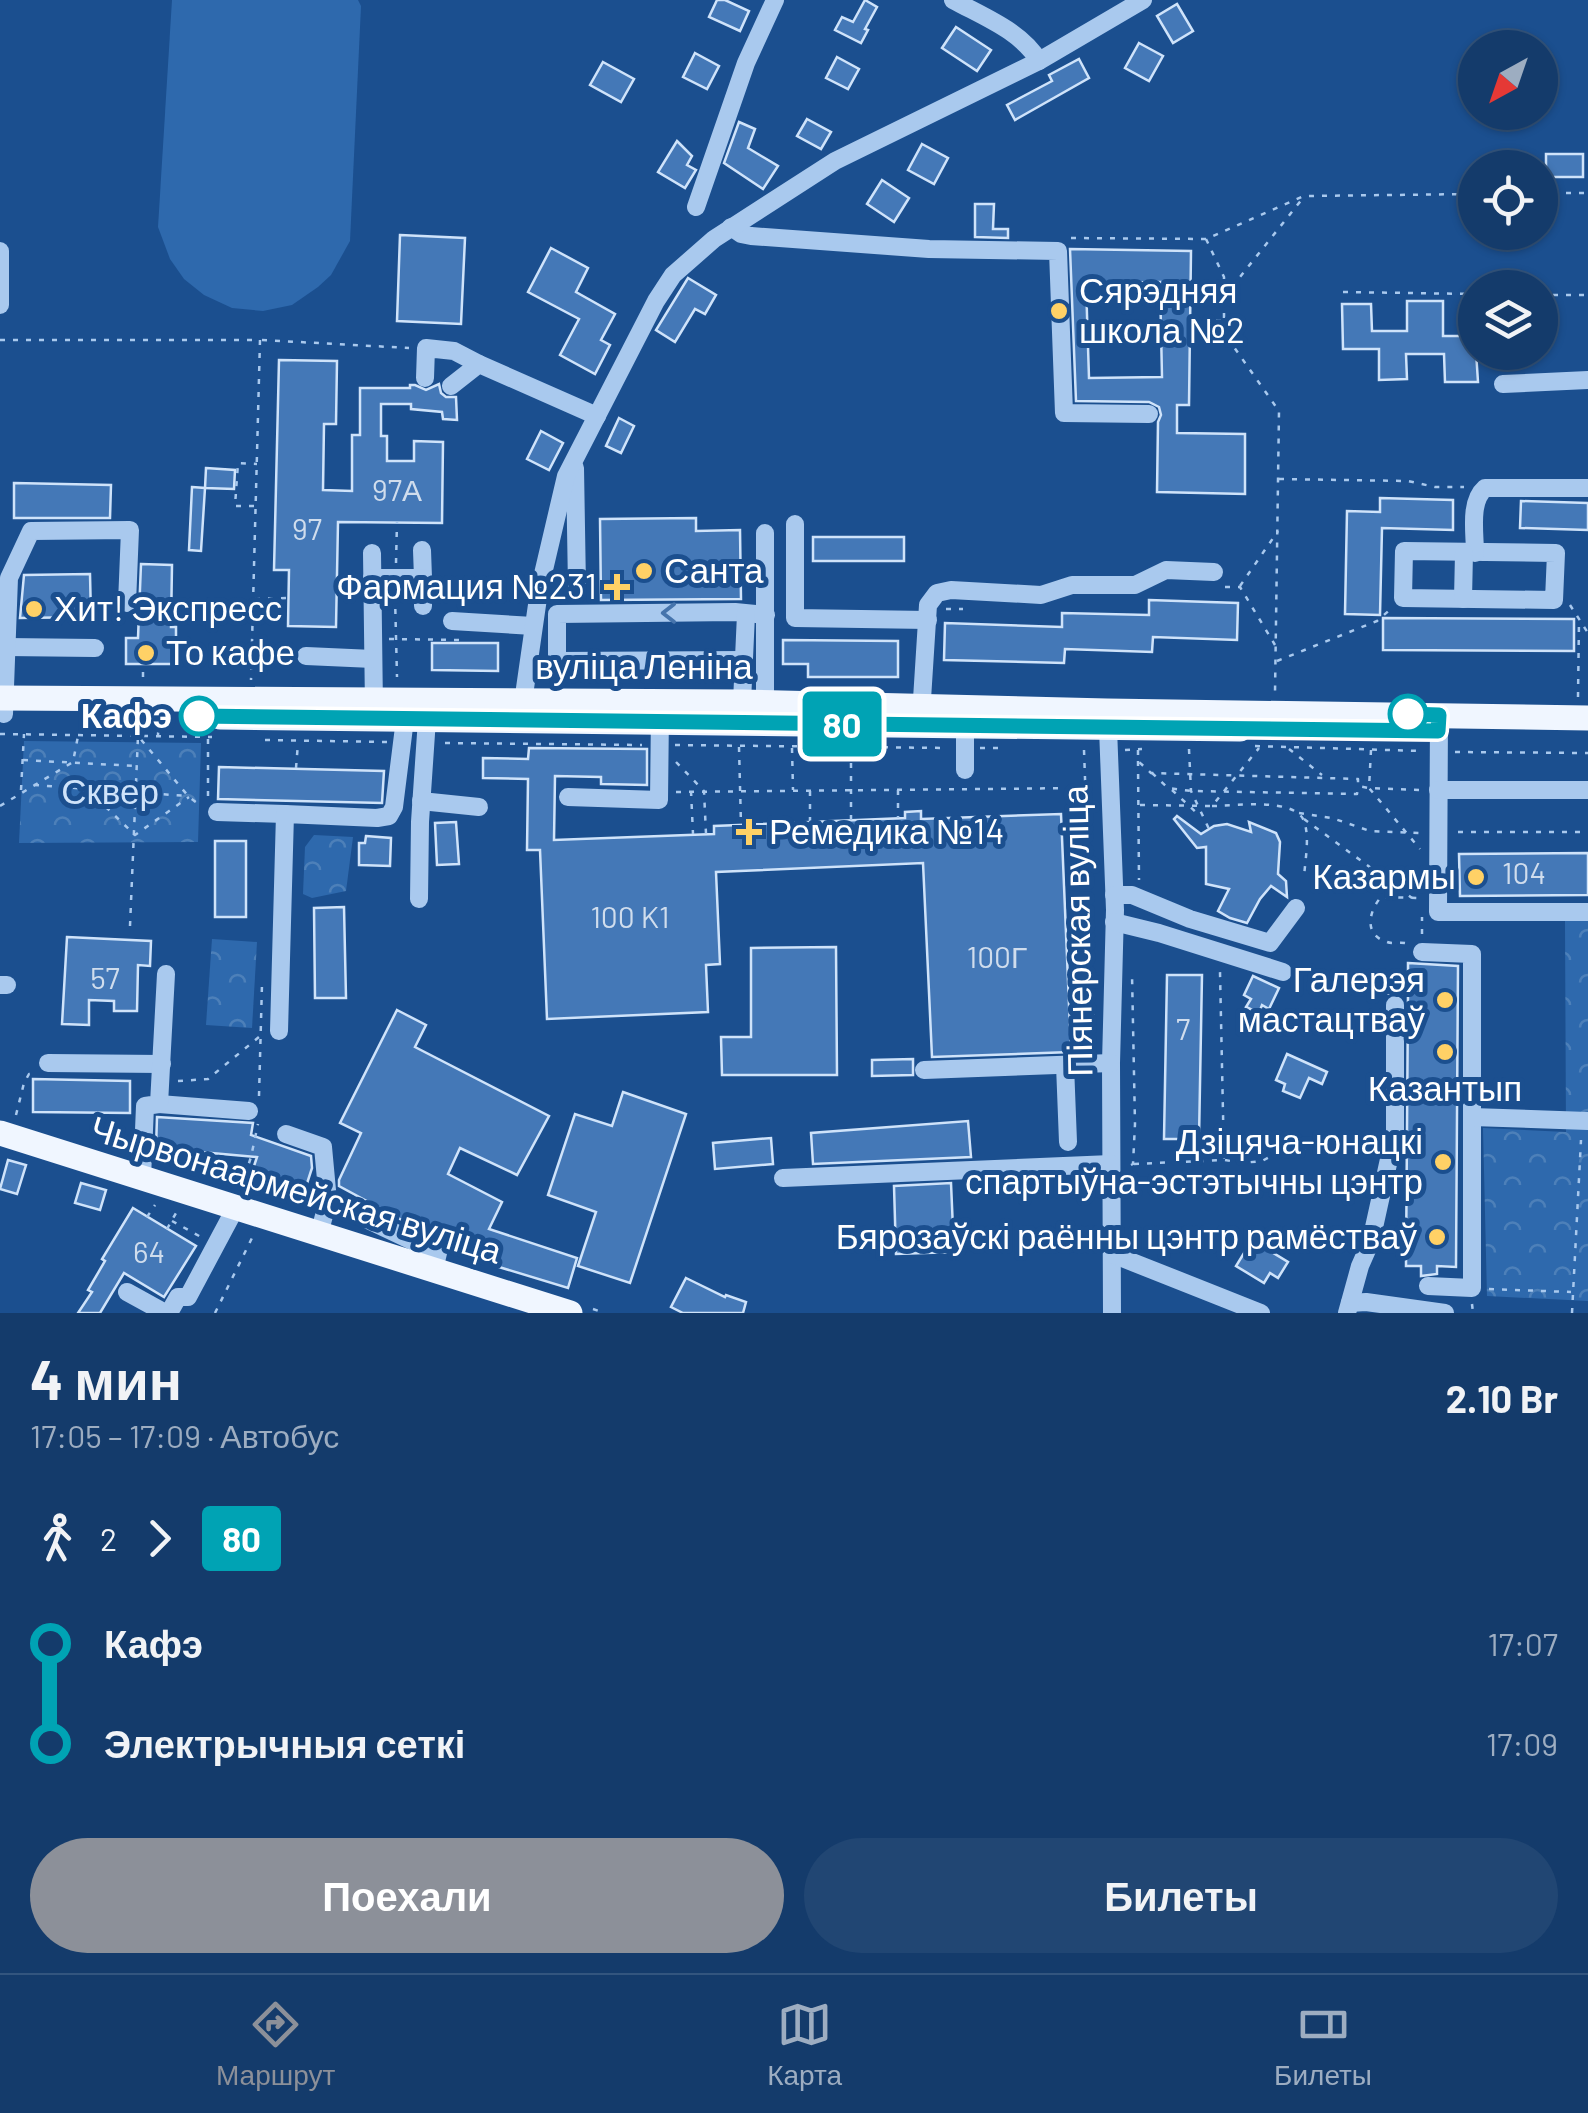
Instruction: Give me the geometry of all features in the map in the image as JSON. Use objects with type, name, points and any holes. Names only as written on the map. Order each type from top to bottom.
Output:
[{"type":"main road","name":"вуліца Леніна","points":[[2,712],[202,730],[409,706],[660,723],[757,709],[1438,723],[1583,708]]},
{"type":"main road","name":"вуліца Леніна","points":[[2,712],[374,709]]},
{"type":"main road","name":"вуліца Леніна","points":[[1438,723],[1547,743],[1588,733]]},
{"type":"main road","name":"Чырвонаармейская вуліца","points":[[7,1130],[152,1187],[236,1208],[570,1313]]},
{"type":"street","points":[[696,206],[746,63],[775,0]]},
{"type":"street","points":[[953,0],[1018,36],[1040,61]]},
{"type":"street","points":[[522,711],[538,591],[566,476],[673,275],[730,227],[835,161],[1040,61],[1143,0]]},
{"type":"street","points":[[730,227],[752,236],[1058,251],[1064,413],[1149,414]]},
{"type":"street","points":[[0,251],[0,305]]},
{"type":"street","points":[[425,378],[426,348],[454,351],[597,416]]},
{"type":"street","points":[[451,386],[479,364]]},
{"type":"street","points":[[1503,384],[1588,380]]},
{"type":"street","points":[[574,460],[577,587]]},
{"type":"street","points":[[1463,599],[1478,494],[1486,488],[1588,488]]},
{"type":"street","points":[[795,524],[795,618],[928,620]]},
{"type":"street","points":[[2,712],[9,578],[31,531],[130,530],[127,602]]},
{"type":"street","points":[[757,709],[766,615],[765,533]]},
{"type":"street","points":[[422,550],[423,606]]},
{"type":"street","points":[[1404,551],[1556,553],[1554,600],[1403,598],[1404,551]]},
{"type":"street","points":[[372,554],[374,709]]},
{"type":"street","points":[[921,715],[928,605],[937,593],[951,590],[1041,595],[1072,585],[1135,585],[1166,570],[1214,572]]},
{"type":"street","points":[[372,578],[422,578]]},
{"type":"street","points":[[744,660],[557,660],[557,614],[766,615]]},
{"type":"street","points":[[746,614],[744,660],[757,709]]},
{"type":"street","points":[[452,621],[533,626]]},
{"type":"street","points":[[6,648],[95,648]]},
{"type":"street","points":[[306,656],[373,649]]},
{"type":"street","points":[[409,706],[421,801],[418,899]]},
{"type":"street","points":[[216,812],[389,816],[394,807],[409,706]]},
{"type":"street","points":[[964,716],[965,770]]},
{"type":"street","name":"Піянерская вуліца","points":[[1107,719],[1123,895],[1114,922],[1104,1063],[1116,1167],[1112,1313]]},
{"type":"street","points":[[568,797],[660,800],[660,723]]},
{"type":"street","points":[[1438,723],[1438,912],[1588,912]]},
{"type":"street","points":[[1438,790],[1588,790]]},
{"type":"street","points":[[421,801],[479,807]]},
{"type":"street","points":[[270,1034],[285,814]]},
{"type":"street","points":[[1123,895],[1270,943],[1296,908]]},
{"type":"street","points":[[1114,922],[1282,972]]},
{"type":"street","points":[[1422,952],[1472,954],[1472,1288],[1428,1286]]},
{"type":"street","points":[[159,1104],[166,974]]},
{"type":"street","points":[[1348,1308],[1371,1241],[1395,1132],[1394,1005]]},
{"type":"street","points":[[924,1070],[1104,1063]]},
{"type":"street","points":[[1065,1065],[1068,1142]]},
{"type":"street","points":[[48,1069],[161,1073]]},
{"type":"street","points":[[152,1187],[146,1106],[249,1111]]},
{"type":"street","points":[[1472,1118],[1585,1120]]},
{"type":"street","points":[[286,1134],[323,1146],[328,1202],[320,1234]]},
{"type":"street","points":[[783,1178],[1116,1167]]},
{"type":"street","points":[[328,1202],[438,1253],[434,1270]]},
{"type":"street","points":[[128,1292],[167,1313],[178,1297],[188,1297],[236,1208]]},
{"type":"street","points":[[1112,1254],[1261,1313]]},
{"type":"street","points":[[1348,1308],[1366,1302],[1445,1313]]},
{"type":"path","points":[[1558,194],[1588,193]]},
{"type":"path","points":[[1058,251],[1065,238],[1206,239],[1304,196],[1458,194]]},
{"type":"path","points":[[1224,297],[1304,196]]},
{"type":"path","points":[[1206,239],[1224,277],[1224,333],[1279,410],[1275,694]]},
{"type":"path","points":[[1343,292],[1458,294]]},
{"type":"path","points":[[1558,295],[1588,295]]},
{"type":"path","points":[[1190,320],[1224,321]]},
{"type":"path","points":[[0,340],[260,340],[426,348]]},
{"type":"path","points":[[251,682],[260,340]]},
{"type":"path","points":[[256,506],[235,506],[238,464],[257,464]]},
{"type":"path","points":[[1279,479],[1408,481],[1435,487],[1486,488]]},
{"type":"path","points":[[397,522],[396,639],[409,706]]},
{"type":"path","points":[[1240,588],[1278,531]]},
{"type":"path","points":[[253,599],[288,598]]},
{"type":"path","points":[[1276,662],[1378,621],[1403,598]]},
{"type":"path","points":[[1554,600],[1571,606],[1588,633]]},
{"type":"path","points":[[1579,620],[1583,708]]},
{"type":"path","points":[[373,649],[396,639],[466,643]]},
{"type":"path","points":[[143,664],[143,680]]},
{"type":"path","points":[[2,712],[24,734],[138,736],[202,730],[218,738]]},
{"type":"path","points":[[660,723],[704,791],[706,834]]},
{"type":"path","points":[[138,736],[198,805],[208,805],[202,730]]},
{"type":"path","points":[[22,792],[24,734]]},
{"type":"path","points":[[0,806],[73,762],[78,735]]},
{"type":"path","points":[[130,926],[138,736]]},
{"type":"path","points":[[296,768],[298,741]]},
{"type":"path","points":[[1530,754],[1547,743],[1588,753]]},
{"type":"path","points":[[739,746],[741,825]]},
{"type":"path","points":[[1212,806],[1261,746]]},
{"type":"path","points":[[792,747],[792,790]]},
{"type":"path","points":[[852,747],[852,820]]},
{"type":"path","points":[[1084,748],[1089,956],[1104,1063]]},
{"type":"path","points":[[1188,748],[1191,790],[1209,829]]},
{"type":"path","points":[[1288,748],[1324,777]]},
{"type":"path","points":[[1371,749],[1369,788],[1423,852]]},
{"type":"path","points":[[1123,895],[1139,888],[1138,750]]},
{"type":"path","points":[[22,760],[137,766]]},
{"type":"path","points":[[1138,761],[1204,820]]},
{"type":"path","points":[[1152,773],[1358,778],[1357,794],[1168,788]]},
{"type":"path","points":[[34,785],[189,796]]},
{"type":"path","points":[[1358,786],[1438,790]]},
{"type":"path","points":[[86,788],[135,835]]},
{"type":"path","points":[[660,792],[1085,788]]},
{"type":"path","points":[[810,790],[810,822]]},
{"type":"path","points":[[898,790],[898,818]]},
{"type":"path","points":[[692,791],[693,834]]},
{"type":"path","points":[[135,835],[189,796]]},
{"type":"path","points":[[1138,805],[1291,808],[1412,898]]},
{"type":"path","points":[[1303,818],[1304,878]]},
{"type":"path","points":[[1404,942],[1386,942],[1376,935],[1370,926],[1370,916],[1381,897],[1422,898]]},
{"type":"path","points":[[1220,965],[1224,1160]]},
{"type":"path","points":[[1132,976],[1133,1164]]},
{"type":"path","points":[[161,1073],[208,1080],[270,1034]]},
{"type":"path","points":[[7,1130],[28,1074],[48,1069]]},
{"type":"path","points":[[1572,1313],[1585,1120]]},
{"type":"path","points":[[1116,1167],[1262,1161],[1281,1151],[1354,1143],[1395,1132]]},
{"type":"path","points":[[147,1216],[152,1187]]},
{"type":"path","points":[[167,1228],[177,1211]]},
{"type":"path","points":[[172,1221],[207,1240]]},
{"type":"path","points":[[214,1313],[258,1226]]},
{"type":"path","points":[[1472,1313],[1472,1288],[1572,1292]]},
{"type":"green space","points":[[172,0],[358,0],[361,6],[350,241],[331,275],[292,305],[263,311],[232,308],[204,295],[184,279],[170,259],[158,227]]},
{"type":"green space","name":"Сквер","points":[[24,741],[201,743],[198,842],[19,843]]},
{"type":"green space","points":[[314,835],[353,837],[346,891],[312,898],[303,894],[305,847]]},
{"type":"green space","points":[[1565,920],[1588,920],[1588,1301],[1487,1296],[1483,1128],[1566,1132]]},
{"type":"green space","points":[[212,939],[257,942],[252,1028],[206,1025]]},
{"type":"building","points":[[717,0],[749,11],[740,31],[709,17]]},
{"type":"building","points":[[865,0],[877,7],[861,43],[835,30],[842,17],[853,22]]},
{"type":"building","points":[[1177,4],[1193,31],[1173,43],[1157,16]]},
{"type":"building","points":[[956,27],[991,50],[977,71],[942,48]]},
{"type":"building","points":[[1139,43],[1163,56],[1149,81],[1125,68]]},
{"type":"building","points":[[695,53],[719,66],[707,89],[683,77]]},
{"type":"building","points":[[837,57],[859,69],[848,89],[826,78]]},
{"type":"building","points":[[1079,59],[1089,78],[1015,120],[1007,105],[1052,81],[1049,75]]},
{"type":"building","points":[[603,62],[634,79],[621,102],[590,85]]},
{"type":"building","points":[[807,119],[831,132],[821,149],[797,136]]},
{"type":"building","points":[[739,122],[755,129],[748,148],[778,166],[763,189],[724,163]]},
{"type":"building","points":[[677,141],[692,156],[687,165],[696,170],[685,188],[658,172]]},
{"type":"building","points":[[922,144],[948,158],[934,184],[908,170]]},
{"type":"building","points":[[1558,154],[1583,154],[1583,177],[1558,177]]},
{"type":"building","points":[[882,180],[909,198],[894,222],[867,204]]},
{"type":"building","points":[[975,204],[994,204],[993,229],[1008,229],[1008,238],[975,237]]},
{"type":"building","points":[[400,235],[465,238],[461,324],[397,321]]},
{"type":"building","points":[[551,248],[588,268],[576,292],[615,314],[601,340],[610,345],[595,374],[560,355],[579,319],[528,292]]},
{"type":"building","points":[[1070,249],[1191,251],[1189,405],[1177,405],[1177,433],[1245,434],[1245,494],[1157,492],[1159,407],[1149,402],[1076,401]],"holes":[[[1160,282],[1162,377],[1089,378],[1086,283]]]},
{"type":"building","points":[[688,278],[716,295],[705,314],[695,309],[675,342],[656,330]]},
{"type":"building","points":[[1407,301],[1443,301],[1443,336],[1458,336],[1458,370],[1477,370],[1478,382],[1445,382],[1444,354],[1406,354],[1407,379],[1379,380],[1379,349],[1343,349],[1342,304],[1371,304],[1372,331],[1407,331]]},
{"type":"building","points":[[279,360],[337,361],[336,424],[324,424],[323,490],[352,491],[352,435],[360,435],[360,388],[415,385],[426,390],[439,384],[446,397],[456,397],[457,420],[443,419],[442,412],[411,409],[411,404],[381,404],[381,436],[387,436],[387,461],[414,461],[414,441],[443,442],[442,523],[338,522],[336,627],[288,626],[289,570],[274,570]]},
{"type":"building","points":[[619,418],[634,426],[621,453],[606,446]]},
{"type":"building","points":[[541,431],[563,443],[549,470],[527,459]]},
{"type":"building","points":[[206,468],[235,470],[234,489],[205,488]]},
{"type":"building","points":[[14,483],[111,485],[110,518],[14,518]]},
{"type":"building","points":[[192,487],[205,488],[201,551],[189,550]]},
{"type":"building","points":[[1380,498],[1453,500],[1453,530],[1382,528],[1380,615],[1345,614],[1347,511],[1380,512]]},
{"type":"building","points":[[1521,501],[1588,503],[1588,530],[1520,528]]},
{"type":"building","points":[[696,518],[696,531],[740,530],[741,599],[601,600],[600,519]]},
{"type":"building","points":[[813,537],[904,537],[904,561],[813,561]]},
{"type":"building","points":[[141,564],[172,565],[171,627],[176,627],[176,664],[126,664],[126,638],[138,638]]},
{"type":"building","points":[[90,574],[91,617],[20,618],[24,575]]},
{"type":"building","points":[[1149,600],[1238,603],[1237,640],[1153,637],[1152,652],[1065,649],[1064,663],[944,660],[945,623],[1062,627],[1062,613],[1149,615]]},
{"type":"building","points":[[1383,618],[1574,619],[1574,651],[1383,650]]},
{"type":"building","points":[[783,640],[898,641],[898,677],[808,677],[808,664],[783,664]]},
{"type":"building","points":[[432,643],[498,643],[498,671],[432,670]]},
{"type":"building","points":[[529,748],[647,749],[647,785],[601,784],[601,777],[555,776],[554,840],[714,834],[714,826],[905,818],[905,812],[921,811],[921,819],[1061,814],[1071,1052],[932,1057],[923,863],[716,872],[720,964],[706,965],[708,1012],[547,1019],[540,850],[527,850],[528,779],[483,778],[483,758],[528,759]]},
{"type":"building","points":[[219,767],[384,771],[382,803],[218,799]]},
{"type":"building","points":[[1177,816],[1201,834],[1227,824],[1251,832],[1249,822],[1276,833],[1280,842],[1278,874],[1286,881],[1287,897],[1271,886],[1247,923],[1218,911],[1229,889],[1206,884],[1206,847],[1197,848],[1174,819]]},
{"type":"building","points":[[456,822],[459,864],[437,865],[435,823]]},
{"type":"building","points":[[366,836],[391,838],[390,866],[359,865],[359,843],[365,843]]},
{"type":"building","points":[[215,841],[246,841],[246,917],[215,917]]},
{"type":"building","points":[[1588,853],[1588,895],[1460,896],[1459,854]]},
{"type":"building","points":[[344,907],[346,998],[315,998],[314,908]]},
{"type":"building","points":[[67,937],[151,941],[150,966],[138,965],[137,1011],[114,1011],[114,1001],[89,1000],[89,1025],[62,1024]]},
{"type":"building","points":[[836,947],[837,1075],[722,1075],[721,1037],[751,1037],[751,948]]},
{"type":"building","points":[[1408,963],[1458,966],[1456,1267],[1437,1266],[1437,1274],[1421,1276],[1421,1266],[1406,1266],[1408,994],[1366,993],[1366,974],[1408,974]]},
{"type":"building","points":[[1167,975],[1202,975],[1199,1139],[1164,1139]]},
{"type":"building","points":[[1253,976],[1279,988],[1269,1009],[1262,1005],[1259,1013],[1246,1007],[1251,999],[1244,995]]},
{"type":"building","points":[[397,1010],[426,1025],[415,1047],[549,1116],[517,1175],[460,1148],[448,1174],[502,1202],[489,1229],[577,1258],[568,1288],[476,1260],[339,1186],[361,1133],[340,1123]]},
{"type":"building","points":[[1287,1054],[1327,1072],[1322,1084],[1309,1078],[1300,1098],[1283,1091],[1285,1084],[1276,1080]]},
{"type":"building","points":[[913,1059],[913,1075],[872,1076],[872,1060]]},
{"type":"building","points":[[33,1079],[130,1081],[130,1113],[33,1112]]},
{"type":"building","points":[[623,1092],[686,1114],[630,1283],[578,1266],[596,1212],[548,1195],[575,1114],[612,1126]]},
{"type":"building","points":[[157,1117],[253,1123],[251,1135],[311,1156],[312,1168],[300,1205],[247,1187],[257,1157],[156,1148]]},
{"type":"building","points":[[968,1121],[971,1157],[813,1164],[811,1133]]},
{"type":"building","points":[[771,1138],[773,1164],[715,1169],[713,1143]]},
{"type":"building","points":[[8,1160],[26,1165],[17,1194],[0,1189]]},
{"type":"building","points":[[81,1183],[106,1190],[100,1210],[75,1203]]},
{"type":"building","points":[[951,1183],[954,1252],[896,1254],[894,1186]]},
{"type":"building","points":[[133,1208],[196,1246],[164,1297],[124,1273],[100,1313],[78,1313],[92,1292],[88,1290],[105,1261],[102,1259]]},
{"type":"building","points":[[1252,1240],[1288,1262],[1278,1278],[1270,1273],[1264,1283],[1236,1266]]},
{"type":"building","points":[[686,1278],[725,1297],[746,1302],[743,1313],[683,1313],[671,1307]]},
{"type":"bus line","name":"80","points":[[199,716],[1438,731],[1439,715],[1408,714]]},
{"type":"place","name":"Сярэдняя школа №2","points":[[1059,311]]},
{"type":"place","name":"Санта","points":[[644,571]]},
{"type":"place","name":"Фармация №231","points":[[617,587]]},
{"type":"place","name":"Хит! Экспресс","points":[[34,609]]},
{"type":"place","name":"То кафе","points":[[146,653]]},
{"type":"place","name":"Кафэ","points":[[199,716]]},
{"type":"place","name":"Ремедика №14","points":[[749,832]]},
{"type":"place","name":"Казармы","points":[[1476,877]]},
{"type":"place","name":"Галерэя мастацтваў","points":[[1445,1000]]},
{"type":"place","name":"Казантып","points":[[1445,1052]]},
{"type":"place","name":"Дзіцяча-юнацкі спартыўна-эстэтычны цэнтр","points":[[1443,1162]]},
{"type":"place","name":"Бярозаўскі раённы цэнтр рамёстваў","points":[[1437,1237]]}]
